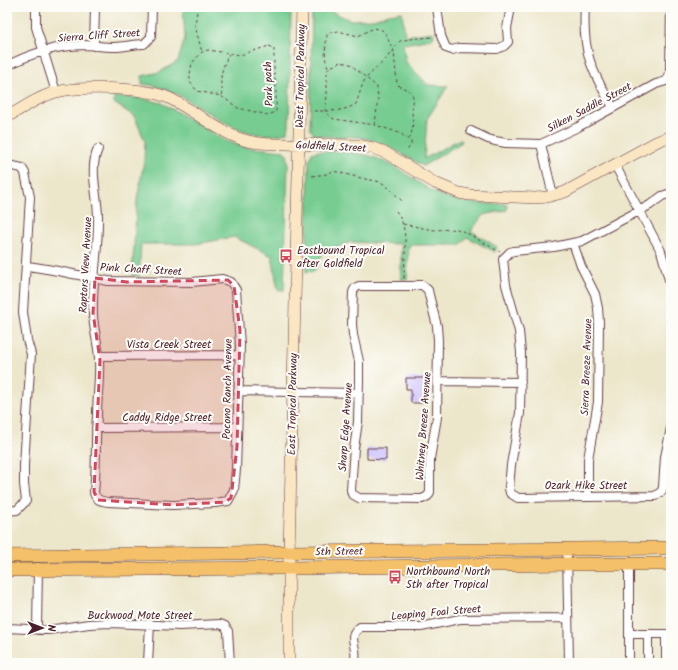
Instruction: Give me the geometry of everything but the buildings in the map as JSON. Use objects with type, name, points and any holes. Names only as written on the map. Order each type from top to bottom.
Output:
[{"type":"main road","name":"5th Street","points":[[7,556],[671,548]]},
{"type":"main road","name":"5th Street","points":[[7,570],[671,564]]},
{"type":"street","points":[[36,7],[36,27],[56,92]]},
{"type":"street","points":[[94,46],[95,7]]},
{"type":"street","name":"Sierra Cliff Street","points":[[7,66],[24,57],[43,50],[69,46],[113,47],[144,44],[148,41],[152,32],[152,7]]},
{"type":"street","name":"West Tropical Parkway","points":[[298,144],[302,7]]},
{"type":"street","points":[[437,7],[441,36],[444,46],[448,50],[460,48],[497,49],[504,46],[508,42],[511,7]]},
{"type":"street","points":[[585,7],[584,29],[589,63],[599,84],[613,107]]},
{"type":"street","name":"Silken Saddle Street","points":[[471,131],[495,141],[506,143],[541,144],[578,127],[656,84],[666,81],[670,72],[671,7]]},
{"type":"street","name":"Goldfield Street","points":[[7,117],[49,94],[56,92],[76,89],[148,91],[171,99],[229,134],[241,139],[268,144],[358,145],[373,148],[386,153],[434,183],[459,193],[528,198],[547,197],[565,192],[656,142],[671,136]]},
{"type":"street","name":"East Tropical Parkway","points":[[289,663],[289,552],[298,144]]},
{"type":"street","points":[[541,144],[553,196]]},
{"type":"street","name":"Raptors View Avenue","points":[[98,149],[94,172],[98,212],[93,314],[99,356],[94,492],[95,497],[98,500]]},
{"type":"street","points":[[616,164],[660,251],[671,287]]},
{"type":"street","points":[[7,168],[13,166],[22,168],[25,173],[30,197],[24,312],[27,340],[31,354],[24,465],[26,501],[18,510],[7,511]]},
{"type":"street","points":[[438,381],[521,382],[519,331],[506,285],[504,259],[510,252],[548,248],[582,241],[640,210],[662,196],[671,193]]},
{"type":"street","name":"Sierra Breeze Avenue","points":[[573,243],[595,294],[599,322],[598,402],[588,459],[588,497]]},
{"type":"street","name":"Pink Chaff Street","points":[[26,266],[52,268],[95,278],[127,282],[192,282],[222,279],[231,282]]},
{"type":"street","name":"Pocono Ranch Avenue","points":[[98,500],[108,502],[173,505],[225,502],[231,498],[234,490],[236,469],[240,330],[236,290],[231,282]]},
{"type":"street","name":"Whitney Breeze Avenue","points":[[356,496],[359,498],[422,499],[428,496],[430,488],[430,459],[437,417],[437,326],[430,295],[425,287],[422,284],[403,286]]},
{"type":"street","name":"Sharp Edge Avenue","points":[[356,496],[352,494],[352,490],[354,448],[358,422],[359,361],[352,324],[353,292],[359,286],[403,286]]},
{"type":"street","name":"Vista Creek Street","points":[[99,356],[239,355]]},
{"type":"street","name":"Ozark Hike Street","points":[[521,382],[520,413],[508,488],[510,493],[518,498],[654,496],[662,491],[663,487],[664,457],[671,428]]},
{"type":"street","points":[[238,391],[359,393]]},
{"type":"street","name":"Caddy Ridge Street","points":[[96,428],[238,427]]},
{"type":"street","points":[[567,549],[569,663]]},
{"type":"street","points":[[37,630],[38,556]]},
{"type":"street","points":[[629,564],[629,663]]},
{"type":"street","name":"Leaping Foal Street","points":[[356,663],[356,652],[352,636],[360,627],[420,627],[460,619],[568,618]]},
{"type":"street","name":"Buckwood Mote Street","points":[[7,628],[48,630],[96,624],[200,626],[220,624],[225,626],[228,631],[230,663]]},
{"type":"street","points":[[148,663],[150,624]]},
{"type":"street","points":[[629,634],[666,634],[666,663]]},
{"type":"street","points":[[648,634],[648,663]]},
{"type":"path","points":[[194,7],[197,11],[195,26],[202,52]]},
{"type":"path","points":[[325,111],[328,96],[327,71],[329,68],[325,54],[327,35],[332,31],[345,32],[358,36],[370,29],[378,28],[385,32],[393,51],[397,84],[410,91],[414,99],[412,112],[413,127],[409,139],[411,144],[407,151]]},
{"type":"path","points":[[314,111],[344,110],[356,104],[366,78],[386,60],[400,41],[441,36]]},
{"type":"path","name":"Park path","points":[[269,46],[274,48],[276,112],[268,115],[238,108],[221,96],[197,91],[190,82],[190,74],[192,63],[202,52],[208,50],[240,55],[269,46]]},
{"type":"path","points":[[221,96],[223,90],[220,82],[229,53]]},
{"type":"path","points":[[329,68],[340,62],[350,64],[375,84],[378,92],[375,125]]},
{"type":"path","points":[[325,111],[334,119],[375,125],[401,134],[409,139]]},
{"type":"path","points":[[312,176],[326,174],[333,171],[381,182],[402,201]]},
{"type":"path","points":[[396,211],[401,216],[405,238],[403,286]]},
{"type":"path","points":[[403,224],[433,230],[457,229],[465,232],[506,256]]},
{"type":"highlighted area","points":[[95,278],[127,282],[228,280],[234,286],[240,330],[237,447],[231,498],[225,502],[173,505],[98,500],[94,492],[100,360],[93,313]]},
{"type":"green space","points":[[183,7],[291,7],[289,126],[287,132],[282,134],[266,135],[249,132],[233,126],[174,93],[159,87],[142,84],[142,76],[160,72],[178,61],[185,38]]},
{"type":"green space","points":[[312,7],[322,7],[350,20],[373,19],[402,12],[405,36],[433,32],[434,35],[432,39],[403,44],[406,62],[428,85],[448,86],[427,119],[424,159],[460,139],[462,142],[423,166],[392,148],[375,141],[358,137],[325,136],[314,134],[310,129]]},
{"type":"green space","points":[[114,97],[140,98],[162,103],[224,140],[243,147],[284,151],[287,155],[288,162],[284,290],[278,290],[272,256],[234,237],[196,244],[141,244],[139,276],[132,275],[137,200],[144,161],[145,141],[134,116],[114,103]]},
{"type":"green space","points":[[318,151],[368,155],[390,164],[438,194],[455,200],[463,202],[507,204],[507,210],[483,215],[471,231],[497,247],[495,252],[467,237],[460,245],[409,245],[407,279],[401,279],[401,244],[350,242],[323,253],[315,271],[306,272],[309,160],[312,153]]},
{"type":"place","name":"Eastbound Tropical after Goldfield","points":[[286,256]]},
{"type":"place","name":"Northbound North 5th after Tropical","points":[[395,577]]}]
